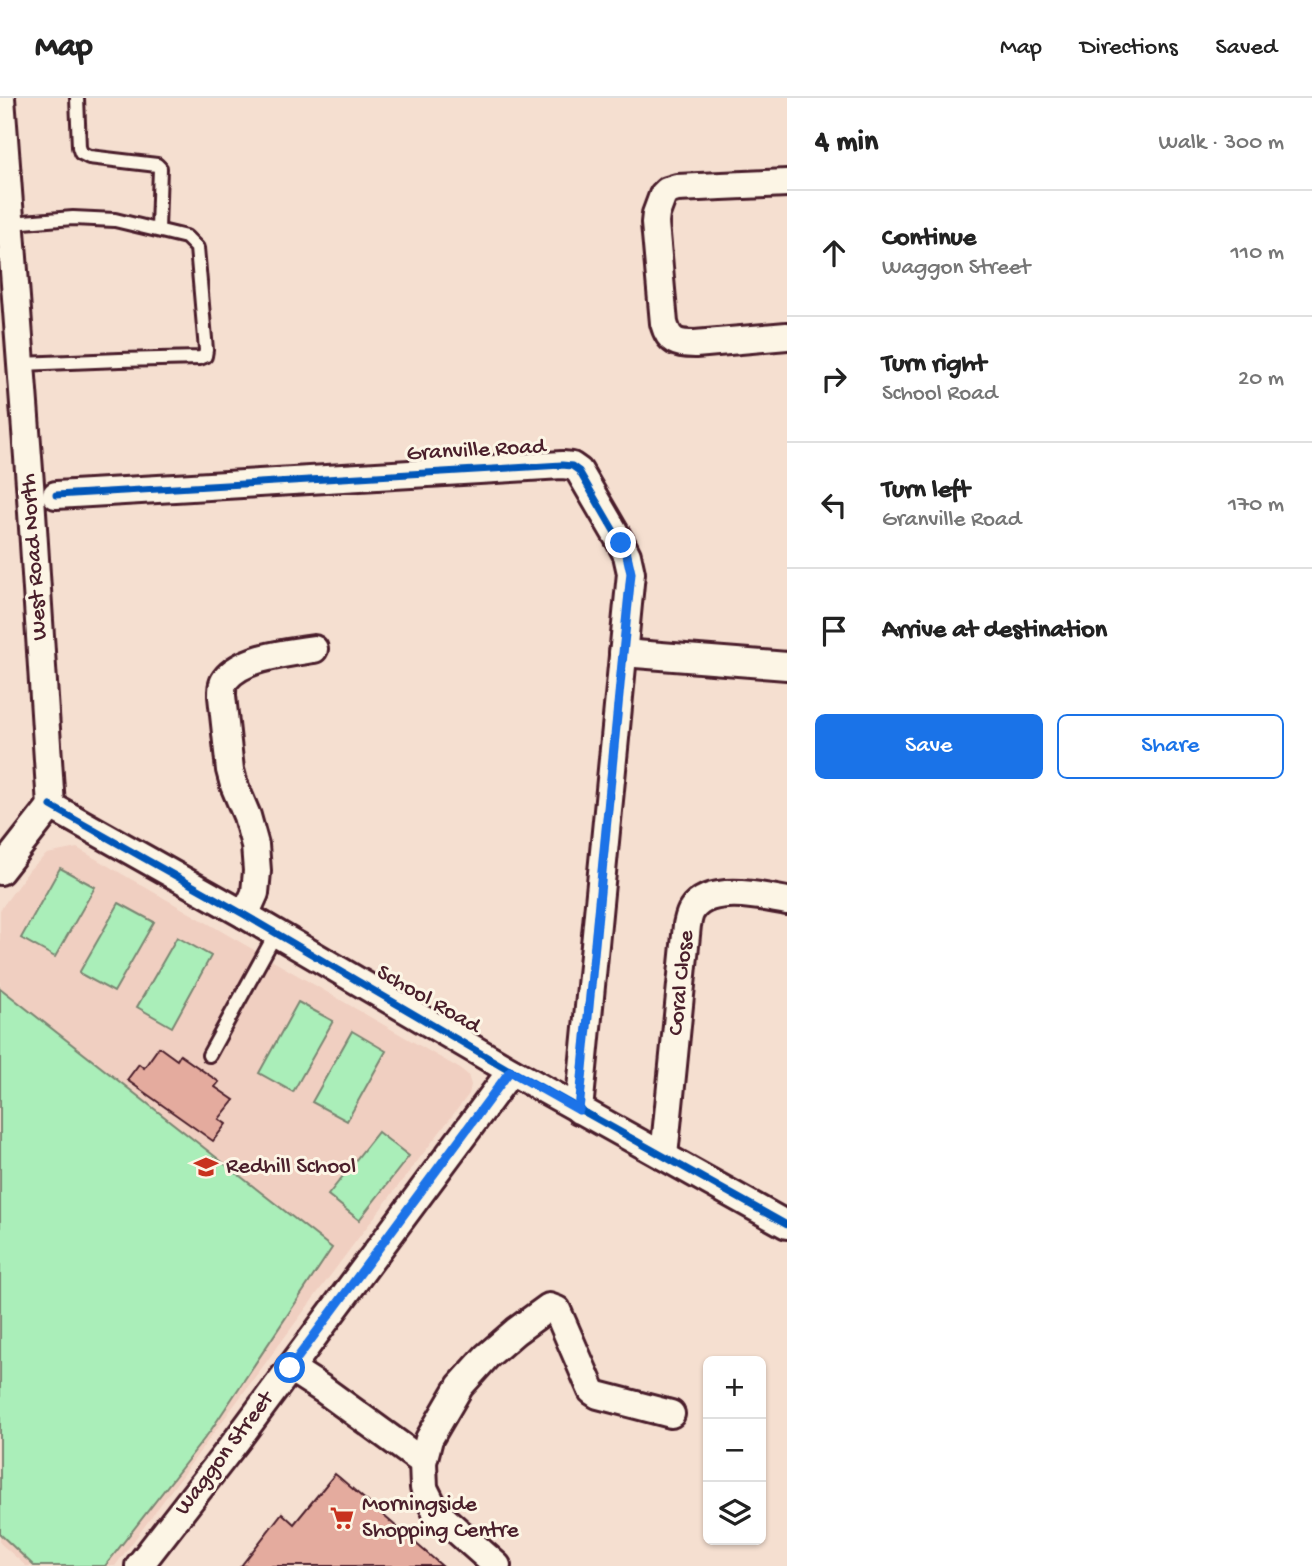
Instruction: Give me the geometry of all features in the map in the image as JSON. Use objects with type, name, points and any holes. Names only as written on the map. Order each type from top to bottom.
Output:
[{"type":"street","name":"West Road North","points":[[1,98],[51,806]]},
{"type":"street","points":[[787,183],[677,188],[667,191],[660,201],[655,223],[664,323],[676,342],[695,344],[787,336]]},
{"type":"street","name":"Granville Road","points":[[56,495],[548,466],[572,466],[579,471],[621,543],[630,566],[631,583],[579,1110]]},
{"type":"street","points":[[245,915],[255,893],[256,858],[249,821],[230,770],[222,696],[224,681],[243,666],[263,657],[314,649]]},
{"type":"street","points":[[623,653],[787,666]]},
{"type":"street","points":[[3,863],[51,806]]},
{"type":"street","name":"School Road","points":[[51,806],[245,915],[510,1071],[787,1225]]},
{"type":"street","name":"Coral Close","points":[[664,1156],[685,938],[691,911],[699,902],[717,895],[787,901]]},
{"type":"street","name":"Waggon Street","points":[[139,1566],[212,1473],[510,1071]]},
{"type":"street","points":[[497,1566],[436,1512],[425,1488],[423,1462],[429,1439],[460,1386],[487,1356],[549,1307],[557,1310],[562,1319],[592,1391],[598,1395],[671,1414]]},
{"type":"street","points":[[290,1368],[423,1462]]},
{"type":"lane","points":[[77,98],[81,153],[89,157],[157,165],[160,168],[158,229]]},
{"type":"lane","points":[[10,223],[73,218],[115,219],[186,237],[197,248],[206,350],[205,356],[200,358],[21,364]]},
{"type":"lane","points":[[209,1055],[276,933]]},
{"type":"shaded area","name":"Redhill School","points":[[77,848],[462,1070],[468,1075],[471,1085],[469,1094],[356,1241],[115,1566],[26,1566],[0,1543],[0,910],[30,869],[47,854]]},
{"type":"green space","points":[[60,868],[95,887],[55,957],[21,938]]},
{"type":"green space","points":[[119,903],[154,922],[114,992],[79,973]]},
{"type":"green space","points":[[177,937],[211,956],[172,1027],[137,1007]]},
{"type":"green space","points":[[0,988],[332,1248],[211,1430],[105,1566],[34,1566],[0,1534]]},
{"type":"green space","points":[[298,1002],[333,1021],[293,1092],[259,1073]]},
{"type":"green space","points":[[352,1031],[386,1051],[347,1121],[312,1102]]},
{"type":"green space","points":[[378,1132],[409,1156],[359,1220],[328,1195]]},
{"type":"building","points":[[159,1047],[177,1060],[180,1055],[219,1082],[215,1087],[234,1100],[219,1119],[226,1124],[213,1141],[127,1080],[139,1064],[144,1068]]},
{"type":"building","name":"Morningside Shopping Centre","points":[[335,1474],[442,1566],[241,1566],[282,1513],[294,1524]]},
{"type":"cycle path","points":[[56,495],[562,465],[572,466],[579,471],[621,543],[631,573],[579,1110]]},
{"type":"cycle path","points":[[51,806],[245,915],[511,1071],[787,1225]]},
{"type":"place","name":"Redhill School","points":[[206,1167]]},
{"type":"place","name":"Morningside Shopping Centre","points":[[342,1518]]},
{"type":"route","points":[[290,1368],[510,1071],[579,1110],[631,583],[630,566],[621,543]]}]
